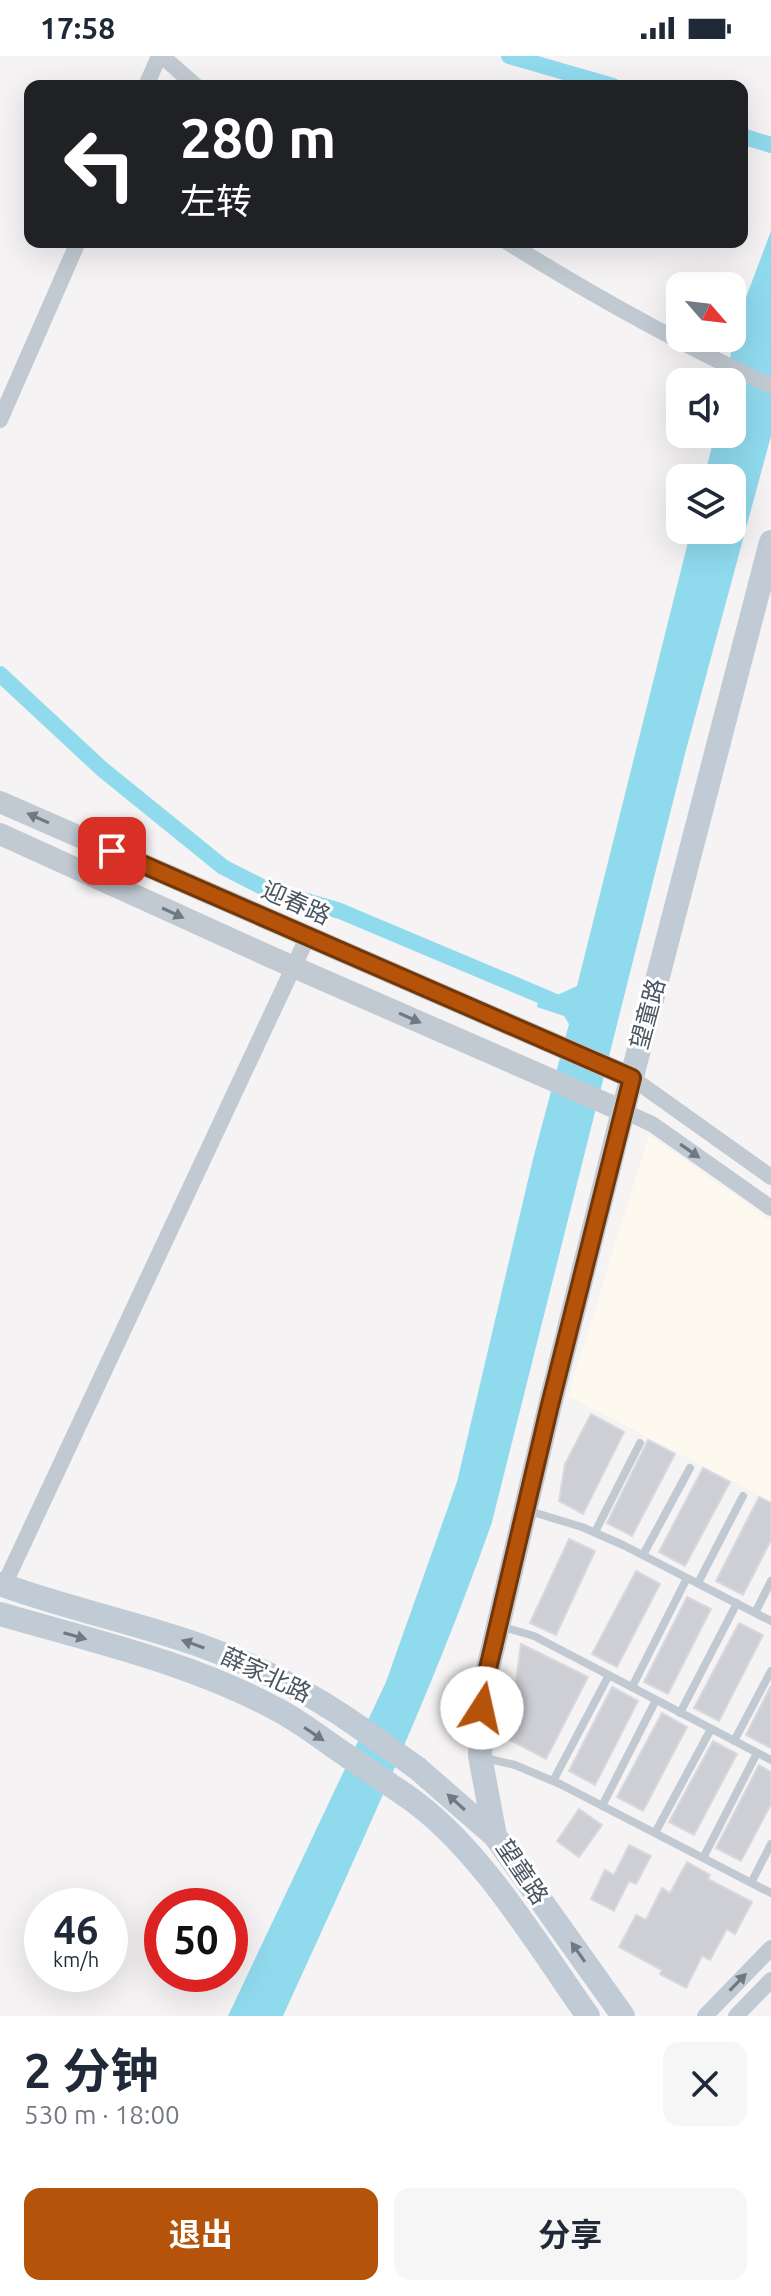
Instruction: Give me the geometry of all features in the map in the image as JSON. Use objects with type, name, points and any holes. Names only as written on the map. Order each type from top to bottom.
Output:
[{"type":"main road","name":"望童路","points":[[623,2016],[495,1836],[480,1756],[483,1690],[623,1111],[771,542]]},
{"type":"main road","name":"薛家北路","points":[[2,1584],[198,1645],[246,1664],[327,1704],[417,1768],[495,1836]]},
{"type":"main road","name":"薛家北路","points":[[0,1614],[164,1662],[245,1693],[280,1711],[405,1795],[456,1842]]},
{"type":"main road","name":"望童路","points":[[456,1842],[487,1875],[588,2016]]},
{"type":"street","points":[[149,80],[160,56],[189,80]]},
{"type":"street","points":[[0,420],[75,248]]},
{"type":"street","points":[[517,248],[571,282],[771,386]]},
{"type":"street","name":"迎春路","points":[[0,802],[632,1078]]},
{"type":"street","points":[[0,834],[292,967],[652,1124],[771,1208]]},
{"type":"street","points":[[2,1584],[308,936]]},
{"type":"street","points":[[632,1078],[771,1177]]},
{"type":"street","points":[[705,2016],[771,1948]]},
{"type":"street","points":[[736,2016],[771,1980]]},
{"type":"lane","points":[[595,1532],[640,1443]]},
{"type":"lane","points":[[643,1555],[690,1468]]},
{"type":"lane","points":[[698,1583],[743,1496]]},
{"type":"lane","points":[[525,1510],[595,1532],[771,1621]]},
{"type":"lane","points":[[632,1687],[687,1578]]},
{"type":"lane","points":[[755,1613],[771,1581]]},
{"type":"lane","points":[[680,1713],[737,1603]]},
{"type":"lane","points":[[499,1626],[534,1636],[771,1760]]},
{"type":"lane","points":[[734,1741],[771,1671]]},
{"type":"lane","points":[[553,1781],[609,1675]]},
{"type":"lane","points":[[602,1806],[656,1700]]},
{"type":"lane","points":[[655,1833],[711,1729]]},
{"type":"lane","points":[[703,1858],[757,1753]]},
{"type":"lane","points":[[480,1756],[515,1765],[553,1781],[771,1893]]},
{"type":"lane","points":[[751,1883],[771,1844]]},
{"type":"shaded area","points":[[649,1135],[771,1221],[771,1501],[568,1396]]},
{"type":"water","points":[[771,231],[771,436],[746,528],[746,464],[708,464],[712,448],[746,448],[746,368],[728,368],[731,352],[746,352],[746,297]]},
{"type":"water","points":[[688,544],[742,544],[686,750],[492,1522],[419,1709],[283,2016],[228,2016],[239,1992],[248,1992],[248,1974],[386,1682],[457,1482],[533,1159],[569,1024],[564,1016],[537,1007],[540,988],[555,996],[577,986]]},
{"type":"building","points":[[591,1414],[624,1432],[583,1514],[559,1501],[565,1464]]},
{"type":"building","points":[[648,1440],[675,1454],[632,1536],[607,1523]]},
{"type":"building","points":[[703,1468],[730,1482],[685,1566],[659,1552]]},
{"type":"building","points":[[759,1497],[771,1503],[771,1540],[743,1595],[716,1581]]},
{"type":"building","points":[[569,1539],[595,1551],[556,1635],[530,1623]]},
{"type":"building","points":[[636,1571],[660,1584],[617,1667],[592,1654]]},
{"type":"building","points":[[687,1597],[711,1609],[668,1694],[644,1682]]},
{"type":"building","points":[[739,1623],[763,1635],[719,1721],[694,1708]]},
{"type":"building","points":[[521,1644],[588,1677],[546,1759],[508,1739]]},
{"type":"building","points":[[771,1686],[771,1748],[746,1735]]},
{"type":"building","points":[[612,1687],[638,1701],[595,1785],[569,1771]]},
{"type":"building","points":[[662,1713],[687,1727],[643,1811],[617,1797]]},
{"type":"building","points":[[713,1741],[737,1754],[694,1835],[669,1822]]},
{"type":"building","points":[[759,1765],[771,1772],[771,1804],[741,1861],[716,1848]]},
{"type":"building","points":[[579,1809],[602,1825],[579,1857],[557,1841]]},
{"type":"building","points":[[629,1845],[651,1856],[636,1884],[629,1881],[614,1911],[591,1899],[605,1870],[614,1875]]},
{"type":"building","points":[[687,1862],[710,1875],[708,1879],[752,1902],[735,1934],[727,1929],[710,1960],[702,1956],[686,1988],[660,1974],[662,1970],[619,1947],[636,1915],[646,1920],[662,1888],[670,1893]]},
{"type":"waterway","points":[[509,56],[592,80]]},
{"type":"waterway","points":[[748,138],[771,145]]},
{"type":"waterway","points":[[0,674],[102,769],[223,867],[266,889],[340,911],[556,1002]]},
{"type":"route","points":[[112,851],[632,1078],[549,1409],[483,1690],[482,1708]]}]
